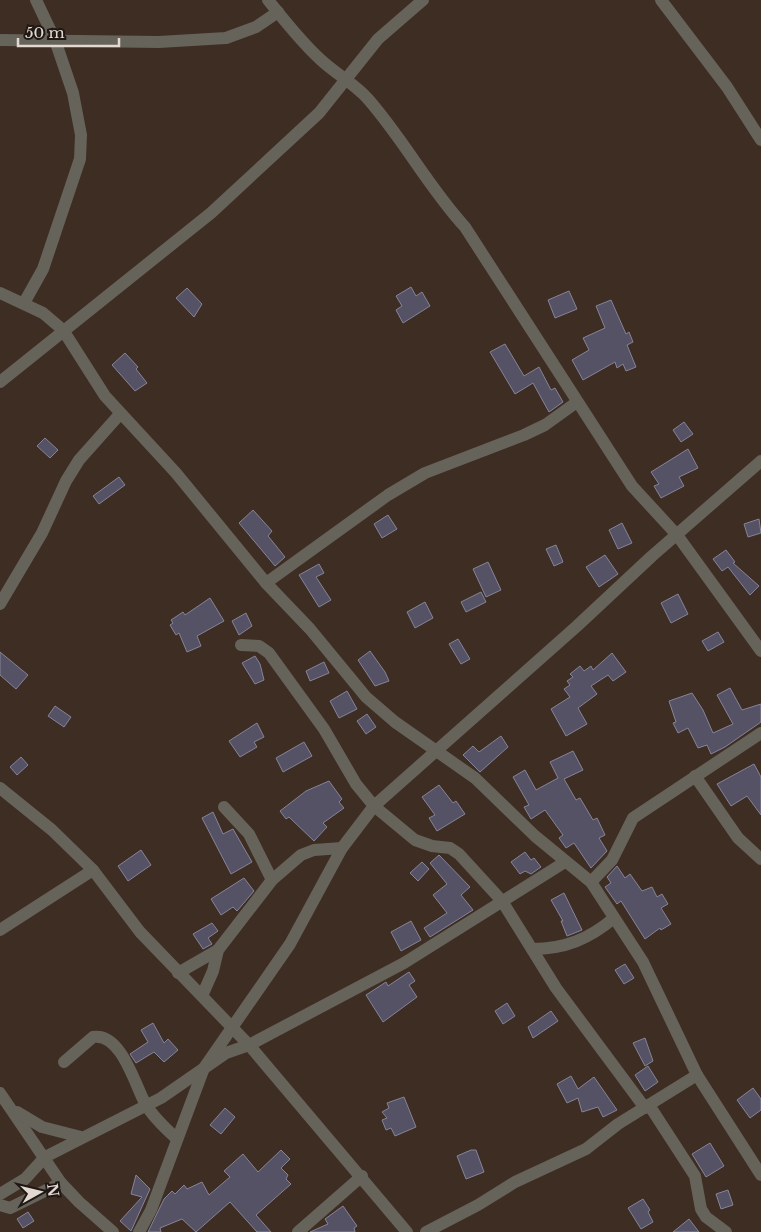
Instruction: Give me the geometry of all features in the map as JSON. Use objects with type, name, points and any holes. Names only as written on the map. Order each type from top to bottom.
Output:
[{"type":"street","points":[[24,303],[43,268],[80,158],[81,135],[77,112],[55,40],[36,0]]},
{"type":"street","points":[[268,0],[299,39],[344,79],[356,87],[384,117],[452,213],[466,227],[632,486],[676,535],[761,651]]},
{"type":"street","points":[[0,382],[211,213],[319,113],[344,79],[378,39],[422,0]]},
{"type":"street","points":[[661,0],[727,87],[761,140]]},
{"type":"street","points":[[0,40],[159,42],[226,38],[256,27],[278,12]]},
{"type":"street","points":[[0,293],[24,303],[56,322],[63,330],[104,396],[176,473],[266,583],[310,629],[366,697],[395,722],[475,778],[565,862],[591,882],[643,962],[697,1075],[761,1175]]},
{"type":"street","points":[[266,583],[388,495],[426,473],[524,435],[544,425],[577,402]]},
{"type":"street","points":[[0,604],[42,533],[66,481],[79,460],[120,414]]},
{"type":"street","points":[[139,1232],[151,1210],[176,1138],[204,1068],[290,944],[342,848],[374,806],[438,752],[481,710],[761,461]]},
{"type":"street","points":[[241,645],[259,646],[269,653],[324,729],[356,784],[374,806],[415,840],[432,846],[450,848],[459,854],[502,901],[588,1033],[647,1107],[695,1176],[701,1209],[706,1218],[726,1232]]},
{"type":"street","points":[[591,882],[612,860],[634,818],[761,733]]},
{"type":"street","points":[[695,776],[738,838],[761,859]]},
{"type":"street","points":[[0,788],[52,830],[92,870],[140,932],[249,1045],[404,1227],[426,1232],[464,1213],[515,1182],[574,1156],[697,1075]]},
{"type":"street","points":[[224,806],[249,834],[272,880]]},
{"type":"street","points":[[178,973],[218,950],[272,880],[301,855],[314,850],[342,848]]},
{"type":"street","points":[[0,1194],[25,1179],[45,1157],[176,1089],[226,1053],[249,1045],[404,963],[565,862]]},
{"type":"street","points":[[0,930],[92,870]]},
{"type":"street","points":[[532,948],[555,948],[578,942],[599,930],[614,918]]},
{"type":"street","points":[[202,996],[213,972],[218,950]]},
{"type":"street","points":[[64,1062],[93,1037],[106,1039],[121,1052],[146,1105],[176,1138]]},
{"type":"street","points":[[0,1093],[61,1183],[113,1232]]},
{"type":"street","points":[[12,1109],[42,1127],[81,1137]]},
{"type":"street","points":[[298,1232],[362,1176]]},
{"type":"street","points":[[0,1205],[10,1208],[61,1183]]},
{"type":"building","points":[[411,287],[416,296],[422,292],[430,306],[403,323],[396,310],[402,306],[396,296]]},
{"type":"building","points":[[187,288],[202,304],[194,317],[176,298]]},
{"type":"building","points":[[569,291],[577,309],[555,318],[548,300]]},
{"type":"building","points":[[611,300],[626,334],[629,332],[633,342],[627,345],[636,367],[626,371],[623,364],[617,368],[615,362],[583,380],[572,360],[589,350],[583,338],[605,328],[596,306]]},
{"type":"building","points":[[505,344],[524,376],[539,367],[551,390],[555,388],[563,402],[549,412],[533,383],[515,394],[490,352]]},
{"type":"building","points":[[125,353],[138,367],[136,369],[147,383],[135,391],[112,365]]},
{"type":"building","points":[[684,422],[693,434],[681,442],[673,430]]},
{"type":"building","points":[[45,438],[58,450],[50,458],[37,446]]},
{"type":"building","points":[[688,449],[698,468],[679,477],[684,486],[661,498],[654,486],[659,484],[651,472]]},
{"type":"building","points":[[119,477],[125,485],[99,504],[93,496]]},
{"type":"building","points":[[253,510],[272,531],[268,536],[285,557],[275,566],[239,523]]},
{"type":"building","points":[[388,515],[397,529],[382,538],[374,524]]},
{"type":"building","points":[[759,519],[761,533],[748,537],[744,524]]},
{"type":"building","points":[[622,523],[632,543],[618,549],[609,530]]},
{"type":"building","points":[[556,545],[563,562],[554,566],[546,549]]},
{"type":"building","points":[[726,550],[735,562],[733,563],[759,586],[750,595],[728,567],[722,571],[713,559]]},
{"type":"building","points":[[605,555],[618,574],[599,587],[586,567]]},
{"type":"building","points":[[488,562],[501,590],[486,597],[473,569]]},
{"type":"building","points":[[319,564],[324,573],[316,577],[331,600],[319,607],[299,575]]},
{"type":"building","points":[[481,592],[486,602],[466,612],[461,602]]},
{"type":"building","points":[[678,594],[688,614],[671,623],[661,603]]},
{"type":"building","points":[[210,598],[224,621],[197,636],[201,646],[187,652],[179,633],[176,635],[170,625],[173,623],[171,620],[183,612],[185,615]]},
{"type":"building","points":[[425,602],[433,618],[415,628],[407,612]]},
{"type":"building","points":[[246,613],[252,626],[239,635],[232,621]]},
{"type":"building","points":[[718,632],[724,642],[708,651],[702,641]]},
{"type":"building","points":[[458,639],[470,659],[461,664],[449,644]]},
{"type":"building","points":[[370,651],[389,681],[375,686],[358,660]]},
{"type":"building","points":[[0,652],[28,675],[16,689],[0,675]]},
{"type":"building","points":[[612,653],[626,672],[613,681],[608,675],[591,686],[597,694],[578,708],[587,724],[566,736],[551,709],[570,697],[564,689],[570,685],[567,681],[573,677],[570,674],[580,666],[584,671],[591,666],[593,670]]},
{"type":"building","points":[[255,656],[260,664],[264,680],[255,684],[242,663]]},
{"type":"building","points":[[324,662],[329,673],[310,681],[306,671]]},
{"type":"building","points":[[730,688],[742,710],[761,704],[761,722],[725,747],[711,754],[707,745],[698,748],[688,728],[678,733],[673,723],[676,722],[669,701],[692,693],[703,710],[713,733],[733,724],[717,695]]},
{"type":"building","points":[[347,691],[357,709],[339,718],[330,701]]},
{"type":"building","points":[[55,706],[71,717],[64,727],[48,716]]},
{"type":"building","points":[[367,714],[376,727],[366,734],[357,721]]},
{"type":"building","points":[[257,723],[264,737],[254,742],[257,747],[240,757],[229,741]]},
{"type":"building","points":[[501,736],[508,747],[480,772],[463,755],[473,746],[479,752]]},
{"type":"building","points":[[304,742],[312,756],[283,772],[276,758]]},
{"type":"building","points":[[573,751],[583,770],[564,779],[576,800],[580,798],[593,820],[597,818],[605,835],[599,838],[607,851],[591,868],[574,843],[566,848],[559,838],[563,835],[545,810],[531,819],[524,807],[529,805],[513,777],[525,770],[536,790],[558,778],[550,762]]},
{"type":"building","points":[[21,757],[28,765],[17,775],[10,767]]},
{"type":"building","points":[[754,764],[761,777],[761,815],[747,796],[731,806],[717,784]]},
{"type":"building","points":[[329,781],[342,799],[339,802],[344,808],[323,823],[327,827],[314,841],[289,817],[286,819],[280,811],[306,791]]},
{"type":"building","points":[[439,785],[453,803],[456,801],[465,814],[437,831],[429,818],[435,815],[422,797]]},
{"type":"building","points":[[213,812],[223,834],[233,829],[252,862],[231,874],[202,818]]},
{"type":"building","points":[[141,850],[151,865],[128,881],[118,866]]},
{"type":"building","points":[[525,852],[531,860],[534,858],[541,867],[531,874],[525,871],[520,874],[511,862]]},
{"type":"building","points":[[439,855],[470,887],[461,895],[473,910],[430,937],[424,928],[447,913],[433,895],[447,884],[430,863]]},
{"type":"building","points":[[422,862],[429,869],[418,881],[410,873]]},
{"type":"building","points":[[617,866],[625,878],[630,874],[642,891],[652,887],[657,897],[662,894],[668,904],[661,908],[671,924],[661,930],[660,928],[645,939],[621,901],[617,904],[605,887],[611,883],[607,877]]},
{"type":"building","points":[[244,878],[254,891],[237,911],[233,907],[221,915],[211,899]]},
{"type":"building","points":[[564,893],[582,930],[567,936],[561,921],[563,921],[551,900]]},
{"type":"building","points":[[411,921],[421,940],[401,951],[391,932]]},
{"type":"building","points":[[212,923],[218,931],[208,938],[212,944],[203,949],[193,934]]},
{"type":"building","points":[[625,964],[634,978],[624,984],[615,970]]},
{"type":"building","points":[[409,972],[415,981],[409,985],[417,997],[383,1022],[366,995],[386,982],[388,986]]},
{"type":"building","points":[[507,1003],[515,1016],[503,1024],[495,1011]]},
{"type":"building","points":[[551,1011],[558,1021],[533,1038],[528,1027]]},
{"type":"building","points":[[153,1023],[164,1043],[168,1039],[178,1050],[164,1062],[154,1052],[136,1063],[130,1054],[148,1042],[141,1030]]},
{"type":"building","points":[[645,1038],[653,1061],[645,1066],[633,1043]]},
{"type":"building","points":[[648,1066],[658,1082],[645,1091],[635,1075]]},
{"type":"building","points":[[571,1076],[578,1089],[594,1077],[617,1110],[603,1117],[598,1107],[582,1112],[578,1098],[567,1103],[557,1084]]},
{"type":"building","points":[[753,1088],[761,1099],[761,1110],[750,1118],[737,1100]]},
{"type":"building","points":[[404,1097],[416,1127],[395,1136],[391,1128],[386,1130],[382,1120],[387,1118],[382,1112],[389,1108],[387,1103]]},
{"type":"building","points":[[225,1108],[235,1117],[221,1134],[210,1125]]},
{"type":"building","points":[[710,1143],[724,1166],[706,1177],[692,1154]]},
{"type":"building","points":[[281,1150],[290,1159],[281,1168],[288,1175],[286,1179],[291,1184],[256,1215],[271,1232],[257,1232],[230,1202],[196,1232],[182,1219],[160,1228],[161,1232],[148,1232],[164,1199],[172,1191],[175,1194],[184,1185],[187,1189],[202,1182],[209,1195],[230,1177],[224,1171],[243,1154],[258,1172]]},
{"type":"building","points":[[471,1150],[476,1150],[484,1172],[466,1179],[457,1156]]},
{"type":"building","points":[[136,1175],[150,1189],[131,1231],[120,1221],[142,1197],[131,1194]]},
{"type":"building","points":[[728,1190],[733,1205],[721,1209],[716,1194]]},
{"type":"building","points":[[643,1199],[650,1210],[648,1212],[653,1222],[641,1229],[628,1208]]},
{"type":"building","points":[[343,1206],[357,1226],[354,1228],[355,1232],[310,1232],[328,1224],[325,1219]]},
{"type":"building","points":[[28,1212],[34,1221],[23,1228],[17,1219]]},
{"type":"building","points":[[689,1219],[699,1232],[673,1232]]}]
